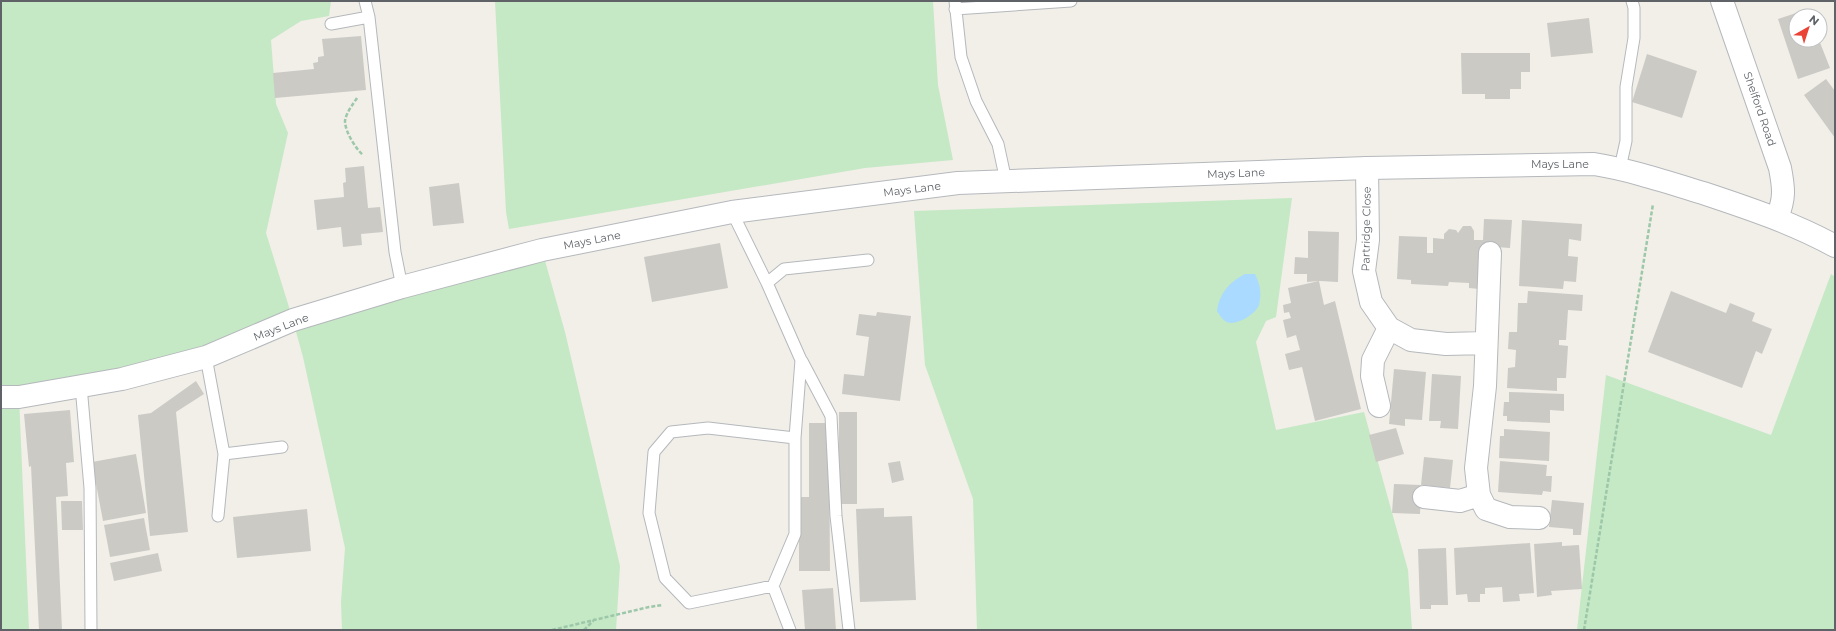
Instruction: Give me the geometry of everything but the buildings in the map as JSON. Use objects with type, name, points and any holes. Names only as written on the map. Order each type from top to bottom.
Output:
[{"type":"street","name":"Shelford Road","points":[[1722,1],[1780,168],[1784,189],[1783,203],[1777,218]]},
{"type":"street","name":"Mays Lane","points":[[1,397],[19,397],[122,379],[206,357],[293,320],[402,287],[542,250],[732,212],[912,188],[1006,181],[1367,168],[1594,164],[1620,168],[1657,178],[1777,218],[1835,246]]},
{"type":"street","name":"Partridge Close","points":[[1367,168],[1368,240],[1364,272],[1371,302],[1389,328],[1411,340],[1446,344],[1486,343]]},
{"type":"street","points":[[1490,253],[1485,386],[1476,468],[1479,495],[1486,509],[1510,517],[1539,518]]},
{"type":"street","points":[[1379,406],[1372,376],[1373,360],[1389,328]]},
{"type":"street","points":[[1424,497],[1460,501],[1479,495]]},
{"type":"lane","points":[[365,1],[369,17],[395,252],[402,287]]},
{"type":"lane","points":[[1006,181],[998,144],[976,101],[961,57],[955,5],[1070,1]]},
{"type":"lane","points":[[1620,168],[1626,142],[1626,87],[1634,38],[1634,8],[1632,1]]},
{"type":"lane","points":[[331,24],[369,17]]},
{"type":"lane","points":[[732,212],[767,283],[801,360],[831,416],[836,516],[849,630]]},
{"type":"lane","points":[[767,283],[784,269],[868,260]]},
{"type":"lane","points":[[206,357],[224,454],[218,516]]},
{"type":"lane","points":[[790,630],[773,586],[795,534],[795,438],[801,360]]},
{"type":"lane","points":[[81,386],[90,488],[91,630]]},
{"type":"lane","points":[[773,586],[689,603],[665,578],[649,513],[654,452],[671,432],[708,428],[795,438]]},
{"type":"lane","points":[[224,454],[282,447]]},
{"type":"path","points":[[1584,630],[1657,178]]},
{"type":"path","points":[[552,630],[649,607],[689,603]]},
{"type":"path","points":[[584,630],[595,619]]},
{"type":"green space","points":[[1,1],[331,1],[329,16],[301,21],[271,40],[276,104],[288,133],[266,233],[293,320],[542,250],[565,332],[620,566],[616,630],[342,630],[341,602],[345,548],[303,357],[293,321],[206,357],[19,397],[29,630],[1,630]]},
{"type":"green space","points":[[495,1],[933,1],[938,85],[953,160],[865,168],[509,229],[506,212]]},
{"type":"green space","points":[[1292,198],[1276,317],[1266,321],[1256,342],[1276,430],[1364,412],[1408,570],[1412,630],[977,630],[973,499],[925,365],[914,211]]},
{"type":"green space","points":[[1831,274],[1835,277],[1835,630],[1577,630],[1606,375],[1771,435]]},
{"type":"water","points":[[1245,274],[1255,274],[1257,278],[1260,293],[1259,305],[1254,312],[1244,319],[1234,323],[1229,323],[1224,320],[1217,311],[1218,305],[1226,289],[1239,277]]}]
